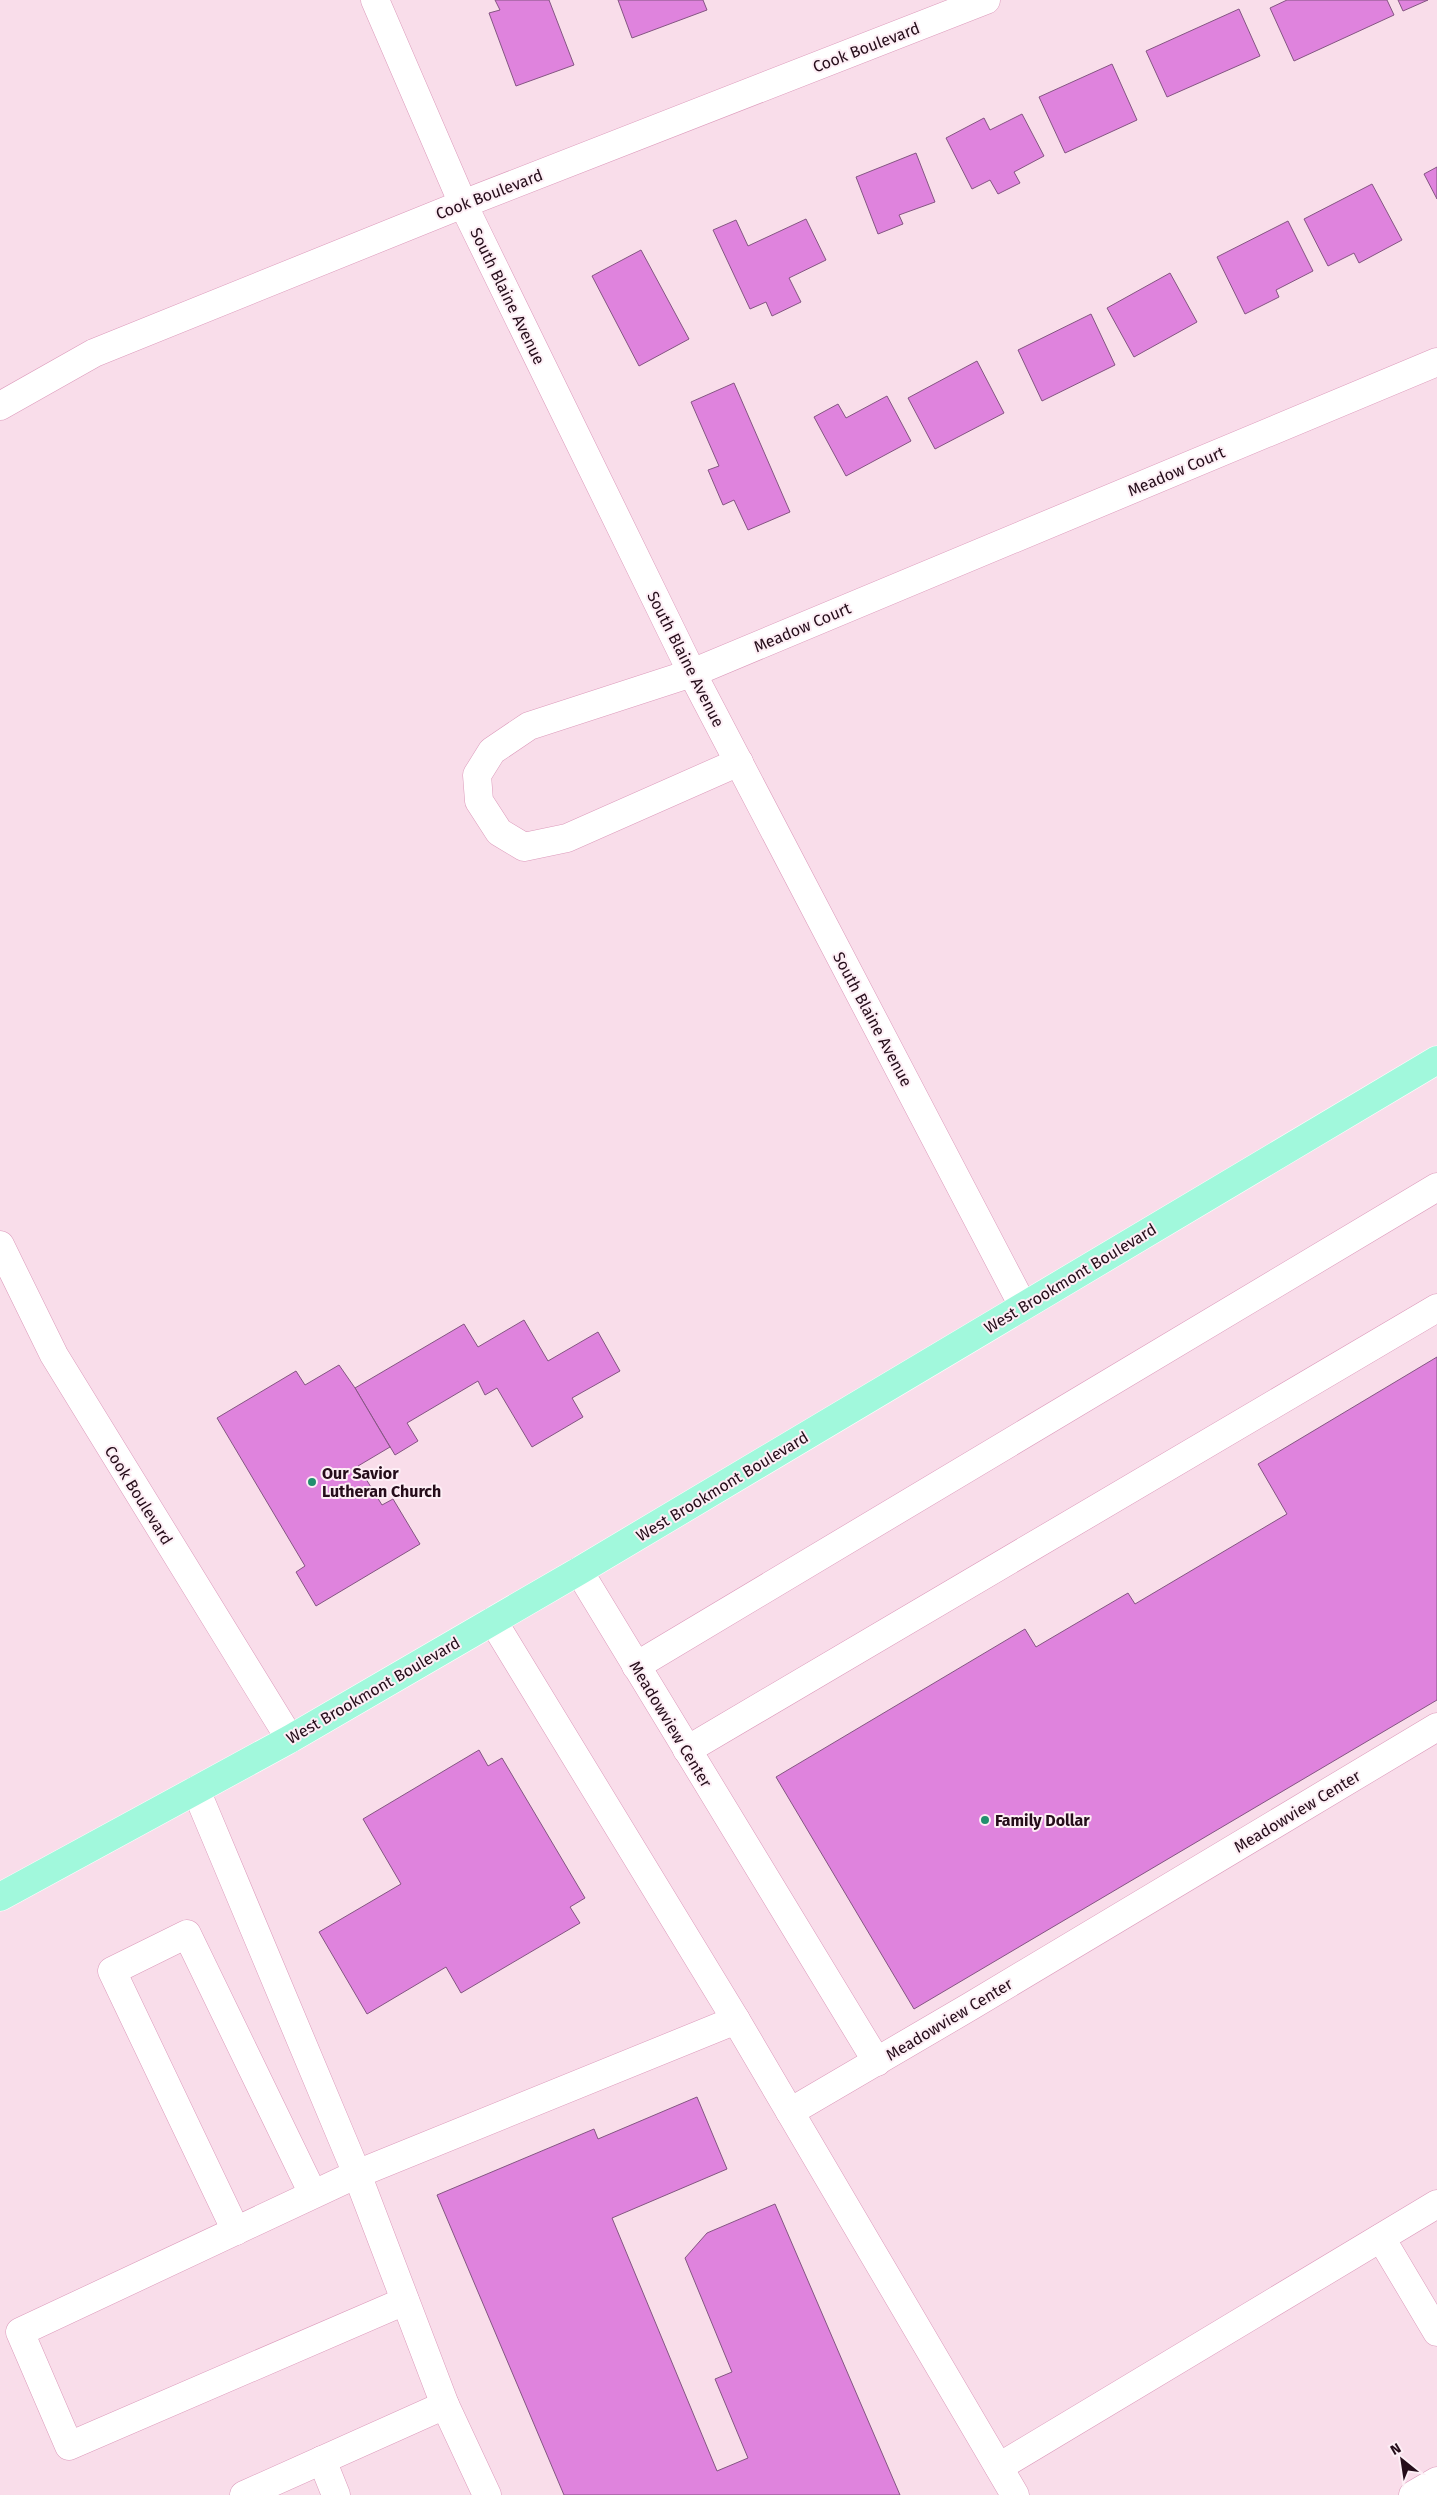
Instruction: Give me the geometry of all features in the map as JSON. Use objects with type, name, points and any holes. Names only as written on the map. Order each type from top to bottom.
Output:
[{"type":"main road","name":"West Brookmont Boulevard","points":[[0,1898],[290,1739],[579,1571],[1437,1060]]},
{"type":"street","name":"South Blaine Avenue","points":[[375,0],[463,204],[692,673],[1023,1306]]},
{"type":"street","name":"Cook Boulevard","points":[[0,406],[94,353],[463,204],[986,0]]},
{"type":"street","name":"Meadow Court","points":[[739,762],[568,838],[524,847],[498,832],[479,801],[477,775],[492,751],[529,726],[692,673],[1437,362]]},
{"type":"street","points":[[636,1666],[1437,1187]]},
{"type":"street","name":"Cook Boulevard","points":[[0,1244],[54,1355],[290,1739]]},
{"type":"street","points":[[687,1750],[1437,1308]]},
{"type":"street","name":"Meadowview Center","points":[[579,1571],[877,2062],[1437,1727]]},
{"type":"street","points":[[493,1621],[736,2020],[1015,2495]]},
{"type":"street","points":[[196,1790],[357,2174],[445,2405],[483,2494]]},
{"type":"street","points":[[236,2231],[112,1971],[187,1934],[314,2194]]},
{"type":"street","points":[[405,2302],[69,2446],[20,2332],[357,2174],[736,2020]]},
{"type":"street","points":[[790,2112],[877,2062]]},
{"type":"street","points":[[999,2467],[1437,2204]]},
{"type":"street","points":[[1381,2238],[1437,2332]]},
{"type":"street","points":[[244,2495],[445,2405]]},
{"type":"street","points":[[322,2460],[336,2495]]},
{"type":"street","points":[[1413,2495],[1437,2481]]},
{"type":"building","points":[[495,0],[549,0],[574,65],[516,86],[489,13],[500,10]]},
{"type":"building","points":[[618,0],[703,0],[707,10],[632,38]]},
{"type":"building","points":[[1287,0],[1387,0],[1394,15],[1294,61],[1270,8]]},
{"type":"building","points":[[1398,0],[1428,0],[1403,11]]},
{"type":"building","points":[[1239,9],[1260,56],[1167,97],[1146,51]]},
{"type":"building","points":[[1112,64],[1137,120],[1065,153],[1039,97]]},
{"type":"building","points":[[1022,114],[1044,156],[1014,172],[1020,183],[998,194],[990,180],[972,189],[946,138],[984,118],[990,130]]},
{"type":"building","points":[[916,153],[935,202],[899,215],[903,224],[878,234],[856,177]]},
{"type":"building","points":[[1437,167],[1437,199],[1424,174]]},
{"type":"building","points":[[1372,184],[1402,240],[1359,263],[1354,253],[1328,266],[1304,219]]},
{"type":"building","points":[[806,219],[826,260],[789,278],[801,302],[772,316],[766,302],[750,309],[713,230],[736,220],[748,246]]},
{"type":"building","points":[[1288,221],[1313,271],[1276,290],[1279,297],[1245,314],[1217,257]]},
{"type":"building","points":[[641,250],[689,339],[639,366],[592,276]]},
{"type":"building","points":[[1170,273],[1197,322],[1134,357],[1107,308]]},
{"type":"building","points":[[1091,314],[1115,365],[1042,401],[1018,350]]},
{"type":"building","points":[[977,361],[1004,413],[935,449],[908,398]]},
{"type":"building","points":[[734,383],[790,512],[748,530],[734,500],[723,505],[708,470],[719,466],[691,402]]},
{"type":"building","points":[[887,396],[911,441],[846,476],[814,417],[838,404],[846,418]]},
{"type":"building","points":[[524,1320],[548,1361],[598,1332],[620,1371],[572,1398],[583,1417],[532,1447],[497,1388],[485,1395],[478,1381],[407,1423],[418,1441],[395,1455],[355,1388],[464,1324],[478,1347]]},
{"type":"building","points":[[1437,1357],[1437,1700],[914,2009],[776,1777],[1025,1629],[1036,1647],[1128,1593],[1135,1604],[1287,1514],[1258,1464]]},
{"type":"building","name":"Our Savior Lutheran Church","points":[[339,1365],[390,1447],[358,1466],[382,1505],[393,1499],[420,1544],[316,1606],[296,1572],[305,1566],[217,1418],[296,1371],[305,1385]]},
{"type":"building","points":[[479,1750],[488,1766],[502,1758],[585,1898],[570,1907],[580,1923],[461,1993],[446,1967],[367,2014],[319,1932],[401,1884],[363,1819]]},
{"type":"building","points":[[697,2097],[727,2169],[612,2218],[717,2471],[748,2458],[715,2379],[732,2372],[685,2258],[707,2233],[775,2204],[900,2495],[564,2495],[437,2195],[594,2129],[598,2139]]},
{"type":"place","name":"Our Savior Lutheran Church","points":[[312,1482]]},
{"type":"place","name":"Family Dollar","points":[[985,1820]]}]
